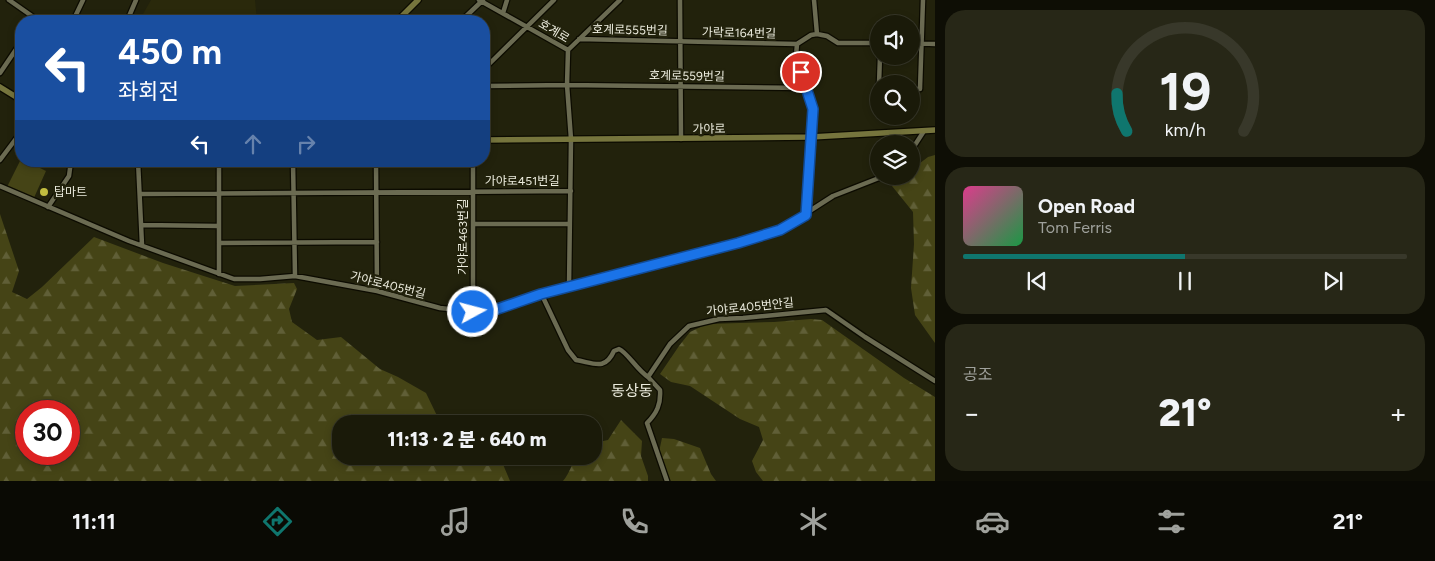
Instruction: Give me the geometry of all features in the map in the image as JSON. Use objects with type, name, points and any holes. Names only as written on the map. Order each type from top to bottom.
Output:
[{"type":"main road","points":[[403,15],[418,0]]},
{"type":"main road","points":[[0,87],[15,96]]},
{"type":"main road","name":"가야로","points":[[490,140],[811,137],[935,130]]},
{"type":"street","points":[[9,0],[30,15]]},
{"type":"street","points":[[76,15],[83,0]]},
{"type":"street","points":[[130,15],[136,0]]},
{"type":"street","points":[[467,15],[481,0]]},
{"type":"street","name":"호계로","points":[[481,0],[568,50],[567,85],[571,139]]},
{"type":"street","points":[[503,13],[508,0]]},
{"type":"street","points":[[490,63],[554,0]]},
{"type":"street","name":"호계로555번길","points":[[568,50],[620,0]]},
{"type":"street","name":"호계로555번길","points":[[680,0],[681,139]]},
{"type":"street","points":[[814,0],[817,34],[827,36],[838,43],[870,43]]},
{"type":"street","points":[[920,89],[923,0]]},
{"type":"street","name":"가락로164번길","points":[[680,41],[797,44],[810,35],[817,34]]},
{"type":"street","name":"호계로555번길","points":[[578,39],[680,41]]},
{"type":"street","points":[[922,43],[935,44]]},
{"type":"street","points":[[797,44],[796,56],[813,109],[806,215]]},
{"type":"street","points":[[0,73],[15,55]]},
{"type":"street","name":"호계로559번길","points":[[490,86],[806,88]]},
{"type":"street","points":[[920,137],[924,131]]},
{"type":"street","name":"가야로451번길","points":[[569,288],[571,139]]},
{"type":"street","points":[[0,160],[15,140]]},
{"type":"street","points":[[48,207],[69,176],[70,167]]},
{"type":"street","points":[[138,167],[142,245]]},
{"type":"street","points":[[219,167],[219,274]]},
{"type":"street","points":[[293,167],[295,276]]},
{"type":"street","points":[[376,167],[377,291]]},
{"type":"street","name":"가야로463번길","points":[[473,167],[473,312]]},
{"type":"street","name":"가야로405번길","points":[[0,186],[142,245],[234,279],[295,276],[377,291],[440,308],[486,313],[541,294],[569,288],[616,273],[738,243],[780,230],[833,196],[870,181]]},
{"type":"street","name":"가야로451번길","points":[[473,191],[571,190]]},
{"type":"street","name":"가야로463번길","points":[[140,194],[473,191]]},
{"type":"street","points":[[474,224],[569,224]]},
{"type":"street","points":[[141,225],[219,226]]},
{"type":"street","points":[[219,243],[377,242]]},
{"type":"street","points":[[541,294],[568,350],[576,360],[604,364],[609,361],[614,351],[618,349],[623,351],[640,372],[648,377],[660,390],[661,401],[647,426],[667,481]]},
{"type":"street","name":"가야로405번안길","points":[[648,377],[670,344],[689,326],[719,319],[826,310],[935,381]]},
{"type":"shaded area","points":[[151,0],[255,0],[256,15],[142,15]]},
{"type":"green space","points":[[935,155],[935,343],[915,315],[911,288],[914,244],[913,212],[892,186],[920,185],[920,163],[928,157]]},
{"type":"green space","points":[[17,167],[38,167],[46,171],[33,200],[6,189]]},
{"type":"green space","points":[[0,214],[19,271],[12,292],[27,299],[94,237],[163,263],[235,286],[294,283],[297,289],[289,309],[292,322],[317,340],[341,337],[380,369],[426,393],[437,415],[332,415],[332,465],[503,465],[510,481],[0,481]]},
{"type":"green space","points":[[822,320],[904,378],[935,397],[935,481],[763,481],[756,472],[752,461],[763,440],[759,427],[740,419],[690,386],[671,382],[660,374],[690,332],[707,324]]},
{"type":"green space","points":[[621,420],[642,441],[641,456],[648,481],[563,481],[572,465],[602,465],[602,441],[608,440]]},
{"type":"green space","points":[[662,438],[674,439],[700,448],[716,481],[668,481],[659,452]]},
{"type":"place","name":"탑마트","points":[[44,192]]},
{"type":"district","name":"동상동","points":[[632,391]]},
{"type":"route","points":[[473,312],[486,313],[541,294],[569,288],[616,273],[738,243],[780,230],[806,215],[813,109],[801,72]]}]
